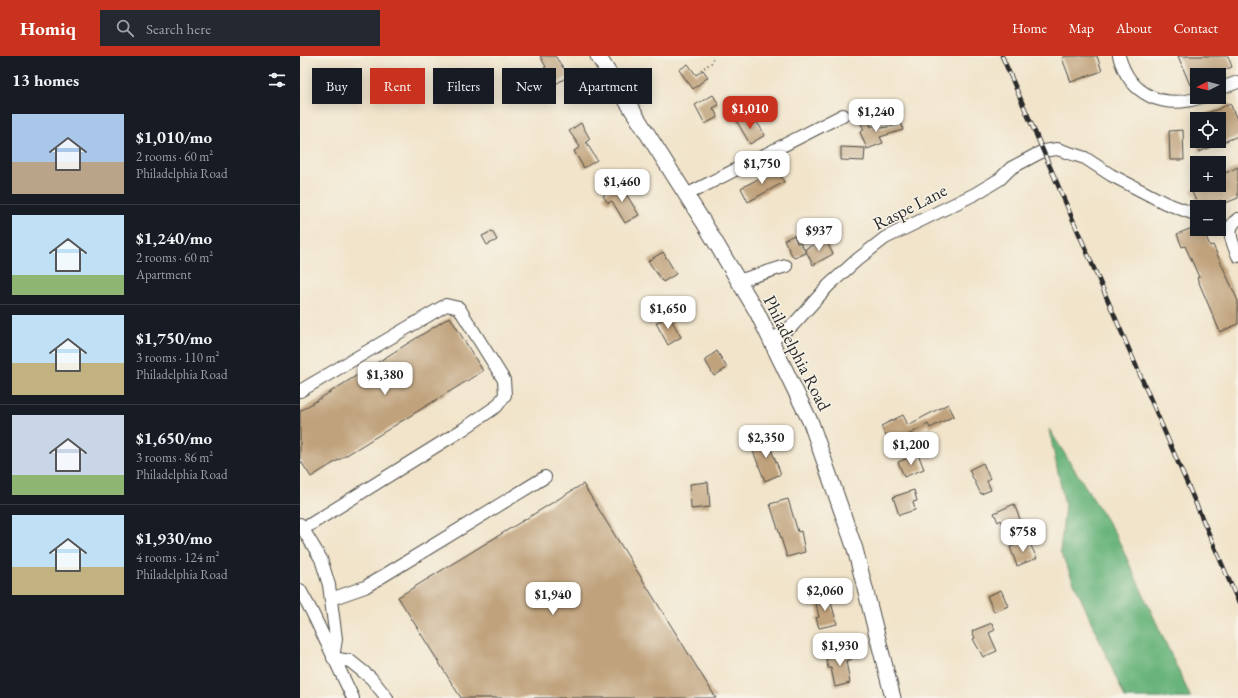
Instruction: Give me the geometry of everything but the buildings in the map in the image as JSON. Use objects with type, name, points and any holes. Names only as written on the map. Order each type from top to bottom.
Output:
[{"type":"main road","name":"Philadelphia Road","points":[[598,56],[686,195],[738,281],[772,340],[811,423],[845,516],[867,591],[893,698]]},
{"type":"street","points":[[1119,56],[1123,69],[1130,80],[1138,88],[1156,99],[1178,102],[1190,100]]},
{"type":"street","points":[[1226,86],[1238,82]]},
{"type":"street","points":[[686,195],[843,115]]},
{"type":"street","name":"Raspe Lane","points":[[772,340],[793,325],[829,285],[858,259],[885,238],[975,194],[1000,179],[1011,168],[1043,151],[1057,149],[1085,158],[1111,175],[1165,203],[1190,212]]},
{"type":"street","points":[[1238,220],[1232,225],[1230,231],[1238,256]]},
{"type":"street","points":[[1226,229],[1230,231]]},
{"type":"street","points":[[738,281],[786,266]]},
{"type":"street","points":[[300,391],[446,305],[460,308],[504,380],[505,395],[497,406],[462,430],[301,527],[321,559],[329,585],[336,639],[333,658]]},
{"type":"street","points":[[331,600],[370,584],[545,477]]},
{"type":"street","points":[[300,590],[353,698]]},
{"type":"street","points":[[333,658],[350,661],[371,678],[387,698]]},
{"type":"path","points":[[701,70],[711,62],[714,56]]},
{"type":"green space","points":[[1049,429],[1116,535],[1191,698],[1125,698],[1060,551],[1065,506]]},
{"type":"railway","points":[[1002,56],[1238,601]]}]
